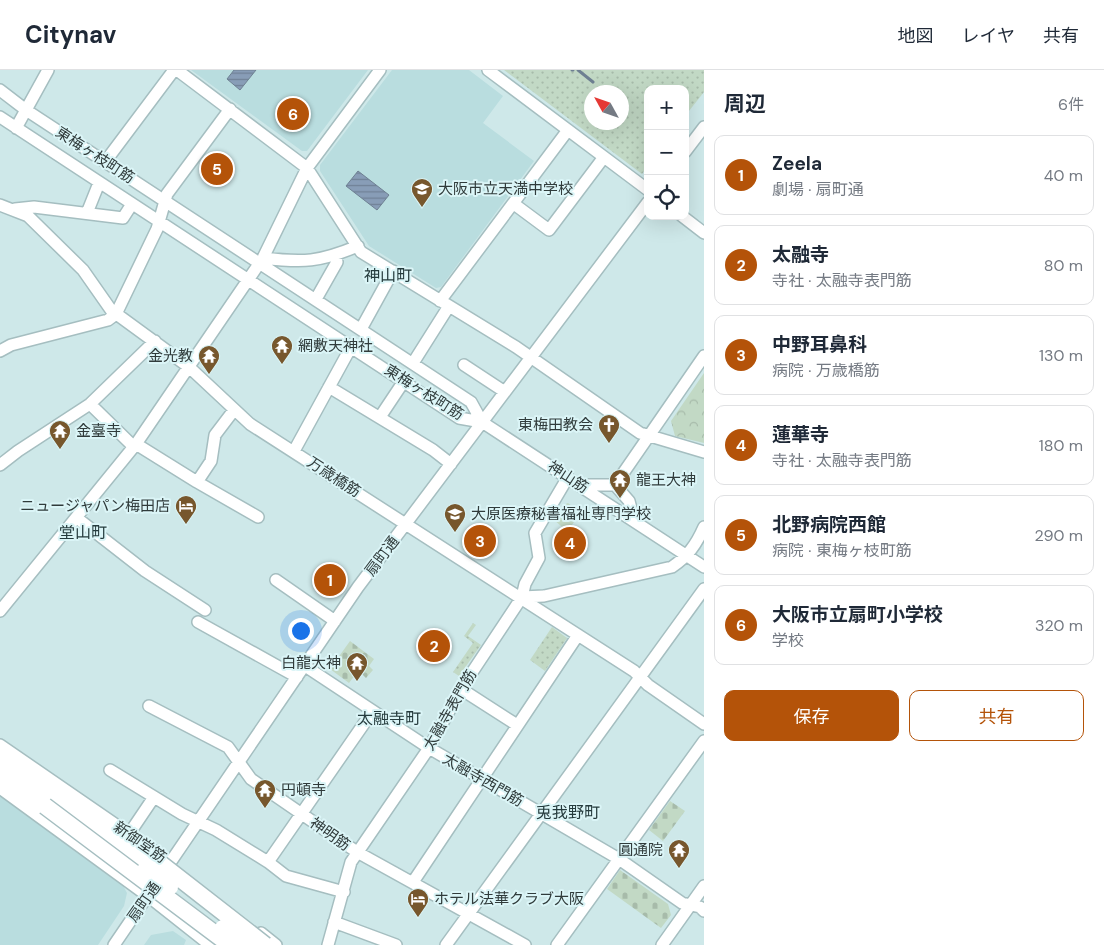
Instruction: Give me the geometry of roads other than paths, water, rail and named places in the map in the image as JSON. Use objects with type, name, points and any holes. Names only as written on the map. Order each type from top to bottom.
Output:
[{"type":"highway","points":[[0,759],[152,865],[257,945]]},
{"type":"highway","points":[[0,775],[45,806],[230,945]]},
{"type":"highway","points":[[65,803],[90,828],[146,868],[245,945]]},
{"type":"highway","points":[[65,803],[94,818],[156,860],[265,945]]},
{"type":"highway","points":[[45,806],[76,834],[220,945]]},
{"type":"street","points":[[16,128],[48,70]]},
{"type":"street","points":[[105,162],[176,70],[307,168],[362,252],[531,357],[649,436],[704,452]]},
{"type":"street","points":[[0,611],[135,445],[261,260],[307,168],[380,70]]},
{"type":"street","points":[[488,70],[644,187]]},
{"type":"street","name":"東梅ヶ枝町筋","points":[[0,90],[26,110],[164,201],[261,260],[471,402],[482,422]]},
{"type":"street","points":[[0,351],[11,346],[108,320],[116,314],[157,229],[164,201],[230,109]]},
{"type":"street","name":"東梅ヶ枝町筋","points":[[0,117],[459,418],[482,422]]},
{"type":"street","points":[[689,147],[704,127]]},
{"type":"street","points":[[413,363],[445,303],[568,130]]},
{"type":"street","points":[[514,204],[549,230],[604,157]]},
{"type":"street","points":[[87,213],[99,183]]},
{"type":"street","points":[[5,207],[34,207],[123,218],[132,204]]},
{"type":"street","name":"万歳橋筋","points":[[5,207],[28,216],[62,247],[83,270],[116,314],[189,367],[250,424],[522,597],[641,678],[648,685],[704,724]]},
{"type":"street","name":"扇町通","points":[[114,945],[335,620],[644,207]]},
{"type":"street","points":[[688,220],[704,232]]},
{"type":"street","points":[[261,260],[300,262],[335,255],[358,246]]},
{"type":"street","points":[[316,299],[337,262],[335,255]]},
{"type":"street","points":[[361,329],[393,271]]},
{"type":"street","points":[[0,465],[28,444],[90,404],[155,341]]},
{"type":"street","points":[[294,452],[351,347]]},
{"type":"street","points":[[614,485],[704,356]]},
{"type":"street","points":[[464,365],[505,392]]},
{"type":"street","points":[[380,417],[404,381]]},
{"type":"street","points":[[329,387],[380,417],[451,464]]},
{"type":"street","points":[[90,404],[135,445],[258,516]]},
{"type":"street","points":[[197,482],[212,461],[215,435],[234,410]]},
{"type":"street","name":"神山筋","points":[[482,422],[704,567]]},
{"type":"street","name":"太融寺表門筋","points":[[328,945],[351,862],[428,748],[461,689],[522,597],[524,584],[540,558],[535,533],[568,477]]},
{"type":"street","points":[[580,485],[614,485],[629,501],[634,520]]},
{"type":"street","points":[[77,518],[145,571],[205,610]]},
{"type":"street","points":[[522,597],[544,596],[672,567],[687,556],[698,541],[704,527]]},
{"type":"street","points":[[276,580],[335,620]]},
{"type":"street","points":[[446,945],[704,589]]},
{"type":"street","points":[[198,622],[297,677]]},
{"type":"street","points":[[413,882],[578,635]]},
{"type":"street","name":"太融寺西門筋","points":[[304,666],[428,748],[619,860],[682,903],[700,907],[704,911]]},
{"type":"street","points":[[461,689],[517,725]]},
{"type":"street","name":"神明筋","points":[[149,706],[228,747],[251,779],[357,852],[525,945]]},
{"type":"street","points":[[268,862],[372,712]]},
{"type":"street","points":[[557,945],[704,741]]},
{"type":"street","name":"新御堂筋","points":[[0,745],[171,863],[276,945]]},
{"type":"street","points":[[110,770],[154,797],[216,830],[268,862],[286,876],[344,892]]},
{"type":"street","points":[[0,788],[148,896],[210,945]]},
{"type":"street","points":[[129,834],[154,797]]},
{"type":"street","points":[[662,945],[704,886]]},
{"type":"street","points":[[334,922],[396,945]]},
{"type":"waterway","points":[[578,70],[593,82]]},
{"type":"place","name":"大阪市立扇町小学校","points":[[293,114]]},
{"type":"place","name":"北野病院西館","points":[[217,169]]},
{"type":"place","name":"大阪市立天満中学校","points":[[422,208]]},
{"type":"place","name":"網敷天神社","points":[[282,365]]},
{"type":"place","name":"金光教","points":[[209,375]]},
{"type":"place","name":"東梅田教会","points":[[609,444]]},
{"type":"place","name":"金臺寺","points":[[60,450]]},
{"type":"place","name":"龍王大神","points":[[620,499]]},
{"type":"place","name":"ニュージャパン梅田店","points":[[186,525]]},
{"type":"place","name":"大原医療秘書福祉専門学校","points":[[455,533]]},
{"type":"place","name":"中野耳鼻科","points":[[480,541]]},
{"type":"place","name":"蓮華寺","points":[[570,543]]},
{"type":"place","name":"Zeela","points":[[330,580]]},
{"type":"place","name":"太融寺","points":[[434,646]]},
{"type":"place","name":"白龍大神","points":[[357,682]]},
{"type":"place","name":"円頓寺","points":[[265,809]]},
{"type":"place","name":"圓通院","points":[[679,869]]},
{"type":"place","name":"ホテル法華クラブ大阪","points":[[418,918]]},
{"type":"district","name":"神山町","points":[[388,275]]},
{"type":"district","name":"堂山町","points":[[83,532]]},
{"type":"district","name":"太融寺町","points":[[389,718]]},
{"type":"district","name":"兎我野町","points":[[568,812]]}]
